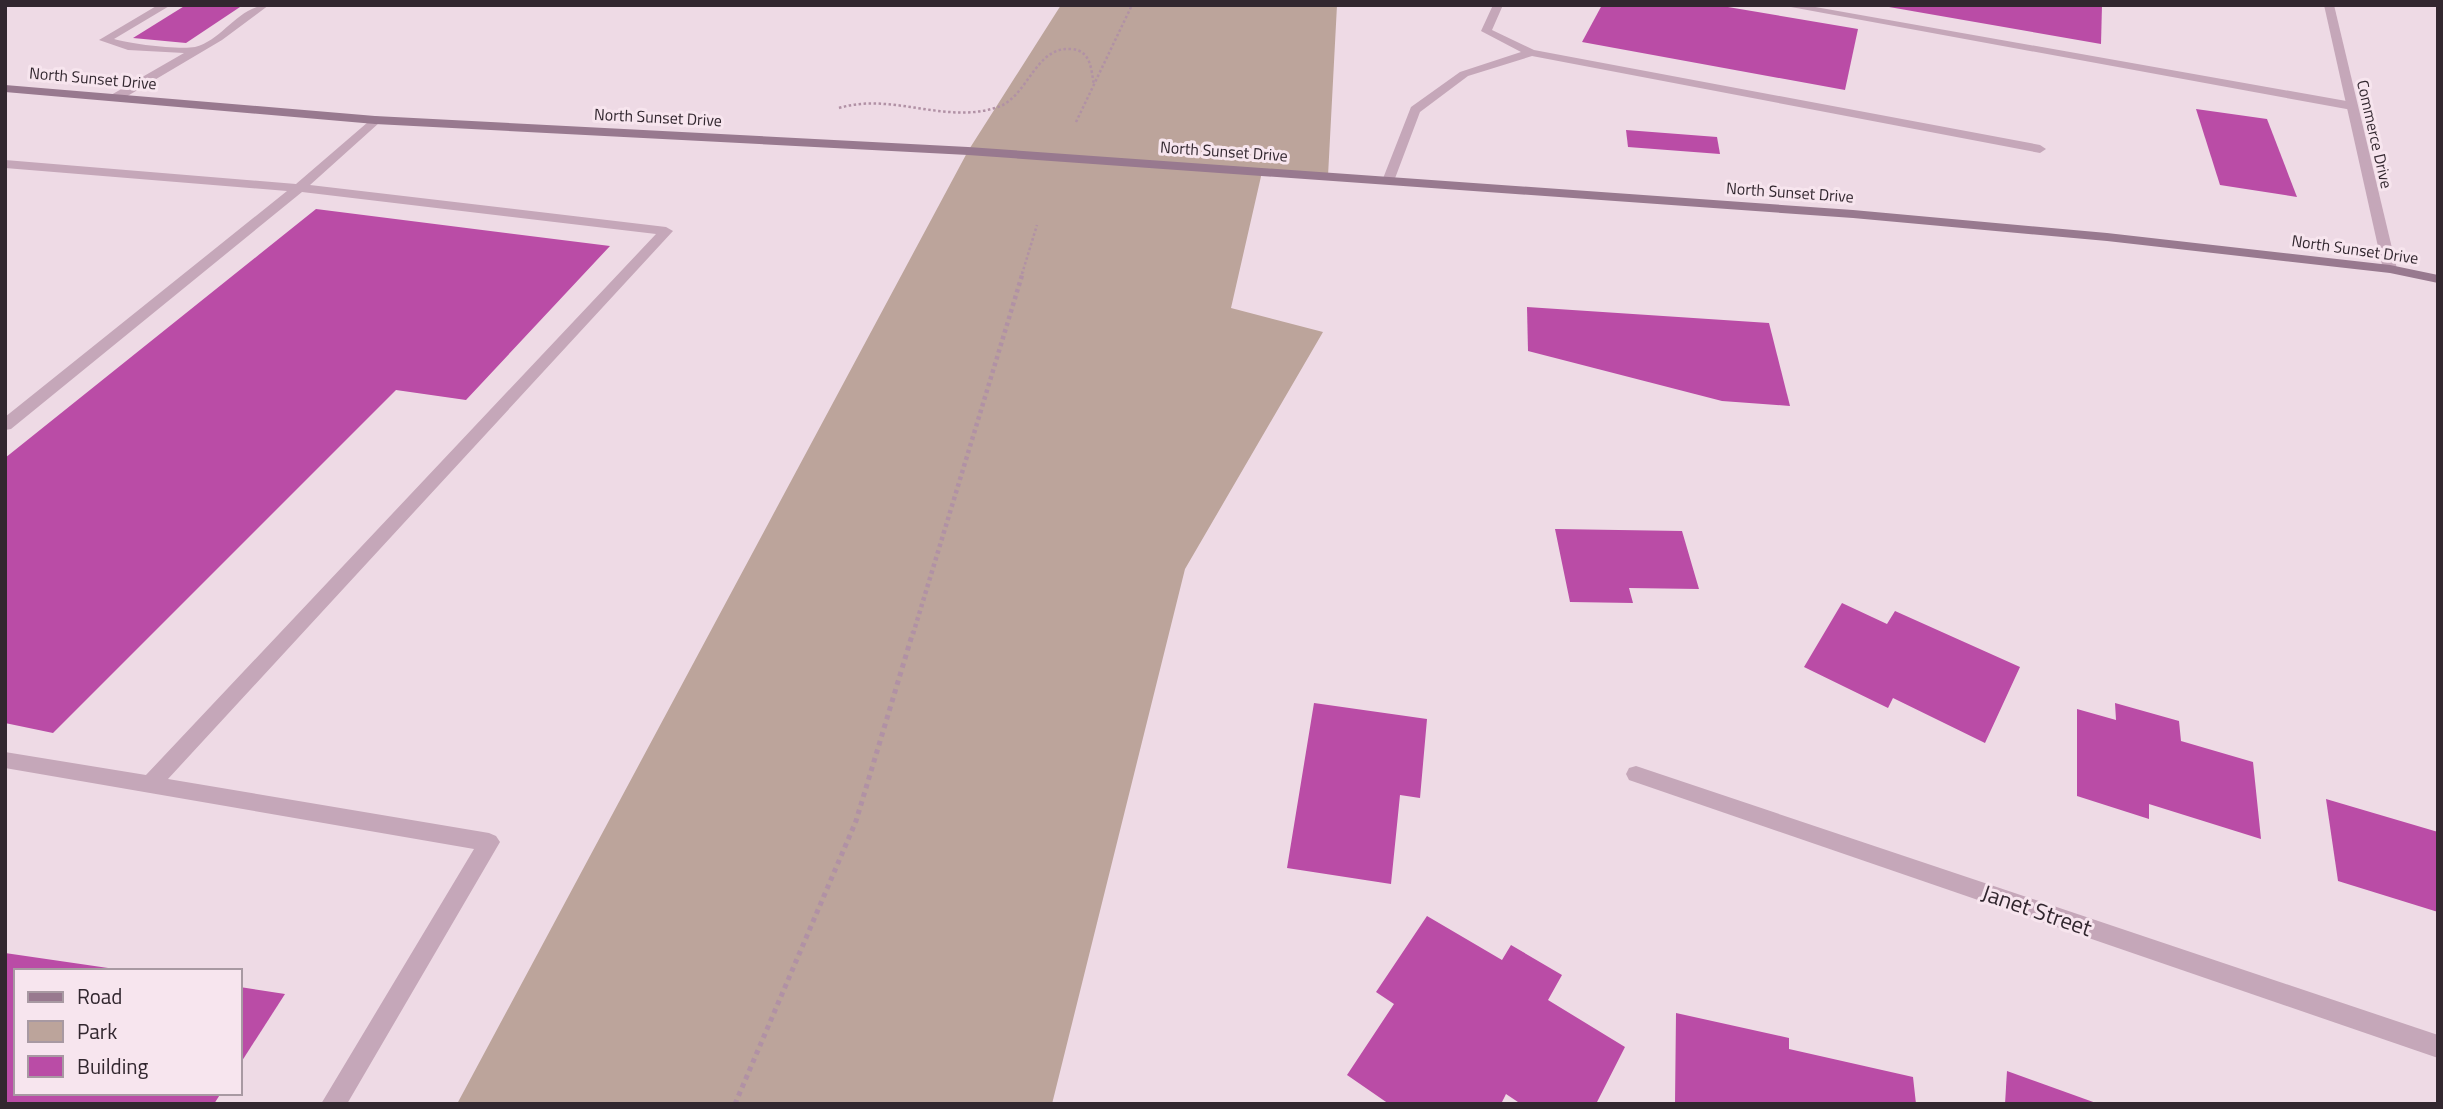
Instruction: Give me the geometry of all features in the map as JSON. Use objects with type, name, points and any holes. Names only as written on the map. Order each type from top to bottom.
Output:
[{"type":"main road","name":"North Sunset Drive","points":[[5,88],[375,120],[797,141],[1867,215],[2107,237],[2390,269],[2438,279]]},
{"type":"street","points":[[166,5],[105,40],[128,47],[197,50]]},
{"type":"street","points":[[115,98],[197,50],[264,5]]},
{"type":"street","points":[[1498,5],[1486,31],[1531,53],[2040,149]]},
{"type":"street","points":[[1785,5],[2352,106]]},
{"type":"street","name":"Commerce Drive","points":[[2329,5],[2390,269]]},
{"type":"street","points":[[1388,180],[1415,110],[1464,74],[1531,53]]},
{"type":"street","points":[[5,425],[299,188],[375,120]]},
{"type":"street","points":[[5,164],[299,188],[666,231],[150,785]]},
{"type":"street","points":[[5,760],[489,842],[333,1104]]},
{"type":"street","name":"Janet Street","points":[[1636,774],[2438,1047]]},
{"type":"path","points":[[1076,122],[1132,5]]},
{"type":"path","points":[[797,141],[820,118],[846,105],[878,103],[979,113],[999,107],[1013,98],[1034,70],[1052,53],[1067,47],[1080,50],[1088,58],[1094,85]]},
{"type":"path","points":[[735,1104],[856,821],[1037,225]]},
{"type":"green space","points":[[1061,5],[1337,5],[1328,176],[1262,172],[1231,308],[1323,332],[1185,569],[1052,1104],[457,1104],[968,151]]},
{"type":"building","points":[[186,5],[243,5],[186,43],[133,38]]},
{"type":"building","points":[[1602,5],[1716,5],[1858,29],[1845,90],[1582,42]]},
{"type":"building","points":[[2102,5],[2101,44],[1889,7]]},
{"type":"building","points":[[2196,109],[2267,119],[2297,197],[2220,185]]},
{"type":"building","points":[[1626,130],[1717,137],[1720,154],[1628,147]]},
{"type":"building","points":[[316,209],[610,246],[466,400],[396,390],[53,733],[5,723],[5,458]]},
{"type":"building","points":[[1527,307],[1769,323],[1790,406],[1722,401],[1528,351]]},
{"type":"building","points":[[1555,529],[1682,531],[1699,589],[1629,588],[1633,603],[1570,602]]},
{"type":"building","points":[[1842,603],[1887,624],[1895,611],[2020,667],[1985,743],[1893,698],[1888,708],[1804,667]]},
{"type":"building","points":[[1314,703],[1427,719],[1420,798],[1400,795],[1391,884],[1287,868]]},
{"type":"building","points":[[2115,703],[2179,721],[2181,741],[2253,762],[2261,839],[2149,804],[2149,819],[2077,796],[2077,709],[2116,720]]},
{"type":"building","points":[[2326,799],[2438,832],[2438,912],[2338,881]]},
{"type":"building","points":[[1427,916],[1502,960],[1511,945],[1562,975],[1548,1000],[1625,1047],[1596,1104],[1521,1104],[1506,1094],[1501,1104],[1389,1104],[1347,1075],[1394,1004],[1376,992]]},
{"type":"building","points":[[5,953],[115,969],[14,969],[14,1095],[220,1095],[214,1104],[5,1104]]},
{"type":"building","points":[[242,987],[285,994],[242,1061]]},
{"type":"building","points":[[1676,1013],[1789,1038],[1789,1049],[1913,1077],[1916,1104],[1675,1104]]},
{"type":"building","points":[[2007,1071],[2096,1103],[2096,1104],[2005,1104]]}]
